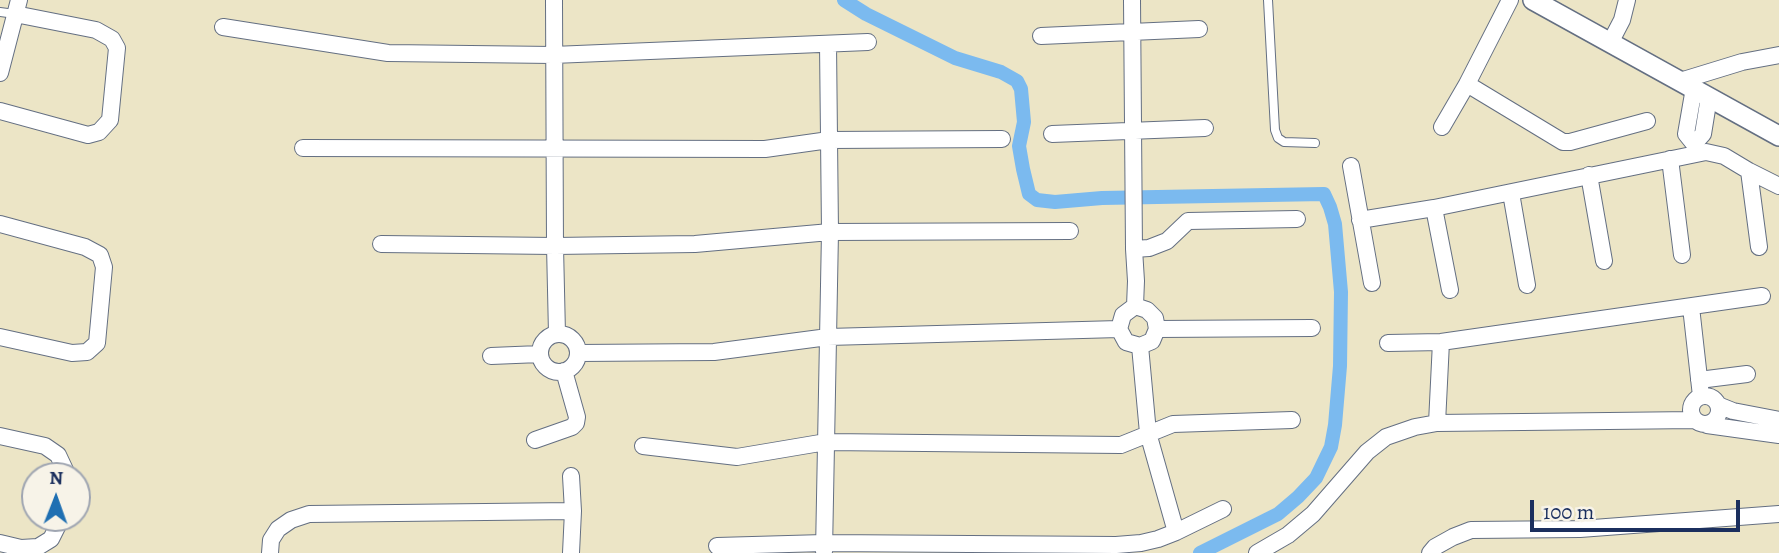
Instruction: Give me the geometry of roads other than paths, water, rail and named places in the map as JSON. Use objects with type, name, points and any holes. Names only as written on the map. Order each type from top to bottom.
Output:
[{"type":"street","points":[[554,0],[557,334]]},
{"type":"street","points":[[1132,0],[1135,306]]},
{"type":"street","points":[[1442,127],[1510,0]]},
{"type":"street","points":[[1533,0],[1557,6],[1609,43],[1779,136]]},
{"type":"street","points":[[1609,43],[1622,20],[1628,0]]},
{"type":"street","points":[[0,74],[11,9],[96,30],[111,39],[117,48],[110,120],[99,132],[88,135],[0,111]]},
{"type":"street","points":[[223,27],[388,53],[553,55],[868,42]]},
{"type":"street","points":[[1041,36],[1199,29]]},
{"type":"street","points":[[824,548],[830,232],[828,44]]},
{"type":"street","points":[[1694,89],[1742,62],[1779,55]]},
{"type":"street","points":[[1467,84],[1563,142],[1647,121]]},
{"type":"street","points":[[1360,220],[1511,193],[1670,159],[1694,149],[1703,134],[1694,89]]},
{"type":"street","points":[[1052,134],[1205,128]]},
{"type":"street","points":[[303,148],[765,149],[829,140],[1002,139]]},
{"type":"street","points":[[1694,149],[1724,156],[1779,186]]},
{"type":"street","points":[[1670,159],[1682,255]]},
{"type":"street","points":[[1351,166],[1372,283]]},
{"type":"street","points":[[1749,171],[1759,247]]},
{"type":"street","points":[[1589,175],[1604,261]]},
{"type":"street","points":[[1511,193],[1527,285]]},
{"type":"street","points":[[1434,208],[1450,290]]},
{"type":"street","points":[[1134,249],[1149,248],[1167,241],[1188,221],[1297,219]]},
{"type":"street","points":[[0,224],[85,247],[100,255],[104,267],[97,343],[87,352],[72,353],[0,337]]},
{"type":"street","points":[[381,244],[695,244],[830,232],[1070,231]]},
{"type":"street","points":[[1388,343],[1441,342],[1762,296]]},
{"type":"street","points":[[1135,306],[1147,310],[1155,318],[1157,329],[1152,341],[1140,346],[1126,342],[1119,329],[1123,315],[1135,306]]},
{"type":"street","points":[[1691,307],[1700,388],[1690,411],[1700,422],[1711,424],[1717,418],[1718,405]]},
{"type":"street","points":[[1157,329],[1312,328]]},
{"type":"street","points":[[578,353],[714,352],[828,337],[1119,329]]},
{"type":"street","points":[[557,334],[572,339],[578,353],[574,364],[559,372],[548,369],[540,354],[544,340],[557,334]]},
{"type":"street","points":[[1437,423],[1441,342]]},
{"type":"street","points":[[1140,346],[1148,433],[1176,532]]},
{"type":"street","points":[[491,356],[540,354]]},
{"type":"street","points":[[535,440],[572,427],[576,423],[577,417],[564,371]]},
{"type":"street","points":[[1700,388],[1747,374]]},
{"type":"street","points":[[1700,388],[1718,405],[1733,411],[1779,419]]},
{"type":"street","points":[[643,446],[737,457],[826,442],[1121,445],[1173,424],[1293,420]]},
{"type":"street","points":[[1257,553],[1288,536],[1313,514],[1367,452],[1386,437],[1415,427],[1437,423],[1700,422],[1779,435]]},
{"type":"street","points":[[0,436],[45,446],[58,455],[61,462]]},
{"type":"street","points":[[570,476],[573,511],[571,553]]},
{"type":"street","points":[[717,546],[824,548],[1116,545],[1158,539],[1223,509]]},
{"type":"street","points":[[270,553],[271,540],[278,529],[291,520],[309,514],[573,511]]},
{"type":"street","points":[[1430,553],[1435,547],[1471,530],[1580,529],[1779,514]]},
{"type":"street","points":[[0,543],[21,548],[38,547],[51,538],[54,532]]},
{"type":"lane","points":[[1268,0],[1275,130],[1278,138],[1284,142],[1315,143]]},
{"type":"waterway","points":[[844,0],[866,14],[955,58],[1001,72],[1017,81],[1021,89],[1024,122],[1019,146],[1029,194],[1037,200],[1055,202],[1102,198],[1324,194],[1335,224],[1341,292],[1340,366],[1331,447],[1316,478],[1278,514],[1200,553]]}]
